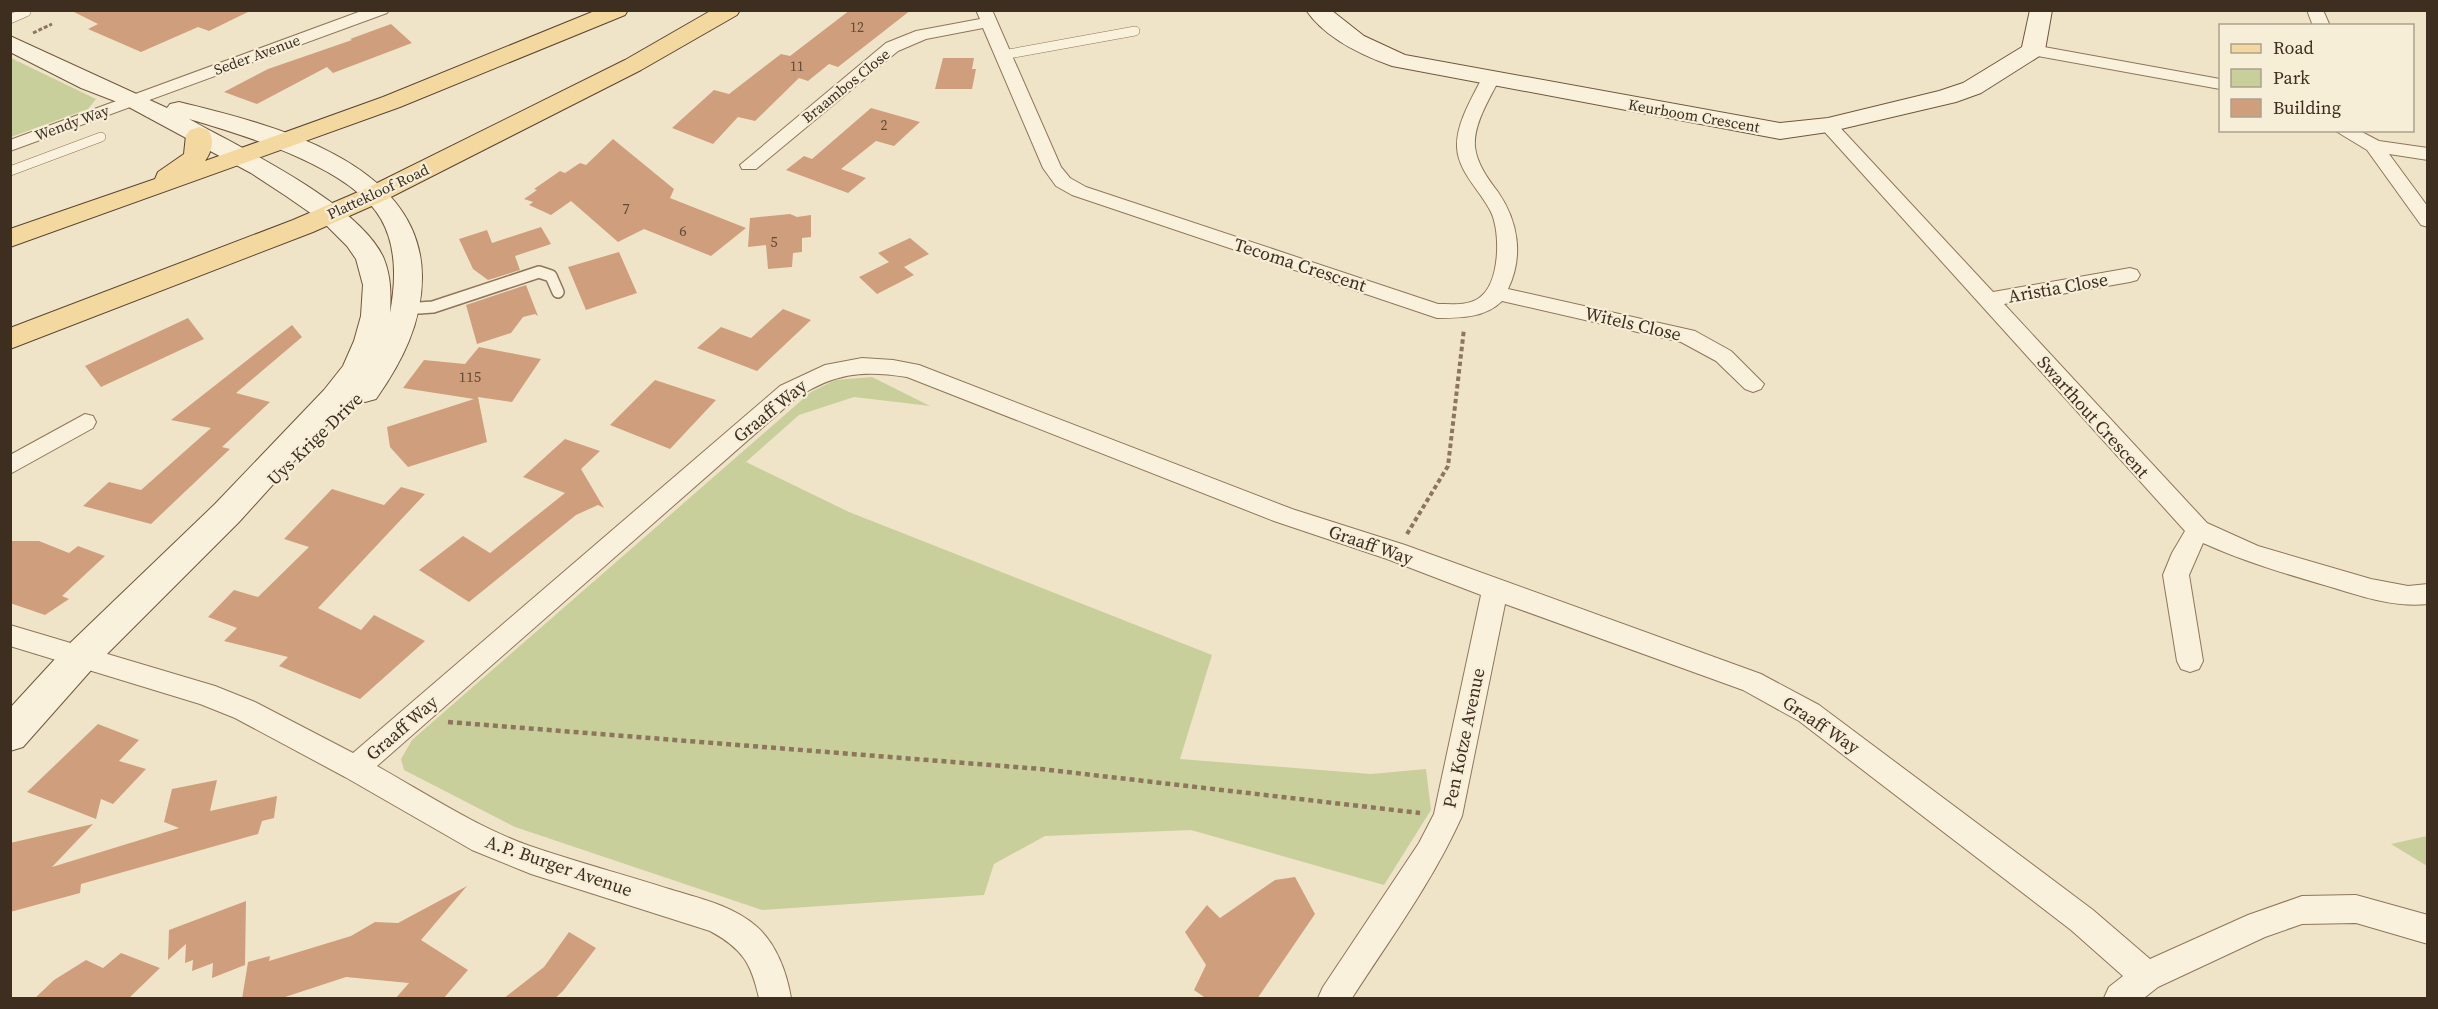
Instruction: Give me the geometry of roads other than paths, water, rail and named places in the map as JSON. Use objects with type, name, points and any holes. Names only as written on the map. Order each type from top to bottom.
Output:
[{"type":"main road","points":[[10,239],[285,142],[521,52],[617,10]]},
{"type":"main road","name":"Plattekloof Road","points":[[10,339],[331,215],[633,65],[729,10]]},
{"type":"main road","points":[[142,192],[180,171],[194,160],[200,149],[199,135]]},
{"type":"street","name":"Seder Avenue","points":[[134,100],[381,10]]},
{"type":"street","name":"Keurboom Crescent","points":[[1317,10],[1343,33],[1375,52],[1400,61],[1759,129],[1780,131],[1828,125],[1947,98],[1972,88],[2033,50]]},
{"type":"street","points":[[2041,10],[2033,50],[2219,84]]},
{"type":"street","points":[[2315,10],[2321,24]]},
{"type":"street","name":"Tecoma Crescent","points":[[987,16],[1052,168],[1063,182],[1079,191],[1437,311],[1466,310],[1486,304],[1498,292]]},
{"type":"street","name":"Braambos Close","points":[[749,165],[892,47],[922,35],[987,16]]},
{"type":"street","name":"Uys Krige Drive","points":[[10,44],[90,83],[134,100],[241,158],[295,190],[331,215],[348,229],[365,250],[376,276],[377,304],[369,341],[356,370],[335,398],[227,513],[80,657],[10,735]]},
{"type":"street","points":[[1491,78],[1469,130],[1466,146],[1469,159],[1502,215],[1506,231],[1507,249],[1498,292]]},
{"type":"street","name":"Uys Krige Drive","points":[[134,100],[181,110],[285,142],[327,162],[374,195],[391,212],[406,253],[409,279],[407,304],[396,342],[362,394],[299,458],[227,513]]},
{"type":"street","name":"Wendy Way","points":[[10,146],[134,100]]},
{"type":"street","name":"Swarthout Crescent","points":[[1828,125],[2198,530],[2251,554],[2371,589],[2408,596],[2427,594]]},
{"type":"street","points":[[2347,132],[2374,146],[2427,154]]},
{"type":"street","points":[[2374,146],[2427,220]]},
{"type":"street","name":"Aristia Close","points":[[1987,300],[2130,275]]},
{"type":"street","name":"Witels Close","points":[[1498,292],[1698,340],[1726,355],[1753,384]]},
{"type":"street","name":"Graaff Way","points":[[355,768],[788,392],[821,373],[860,364],[880,365],[911,370],[1283,515],[1396,552],[1494,590],[1752,682],[1809,713],[2082,920],[2146,976]]},
{"type":"street","points":[[10,466],[85,422]]},
{"type":"street","points":[[2190,661],[2176,575],[2184,553],[2198,530]]},
{"type":"street","name":"Pen Kotze Avenue","points":[[1334,999],[1429,853],[1448,816],[1494,590]]},
{"type":"street","name":"A.P. Burger Avenue","points":[[10,635],[205,694],[244,710],[355,768],[482,841],[531,860],[732,924],[757,946],[769,968],[775,999]]},
{"type":"street","points":[[2120,999],[2146,976],[2259,925],[2302,910],[2356,909],[2427,930]]},
{"type":"lane","points":[[10,19],[26,12]]},
{"type":"lane","points":[[1003,55],[1135,31]]},
{"type":"lane","points":[[10,171],[101,137]]},
{"type":"lane","points":[[407,304],[419,309],[433,307],[539,272],[551,276],[558,292]]}]
